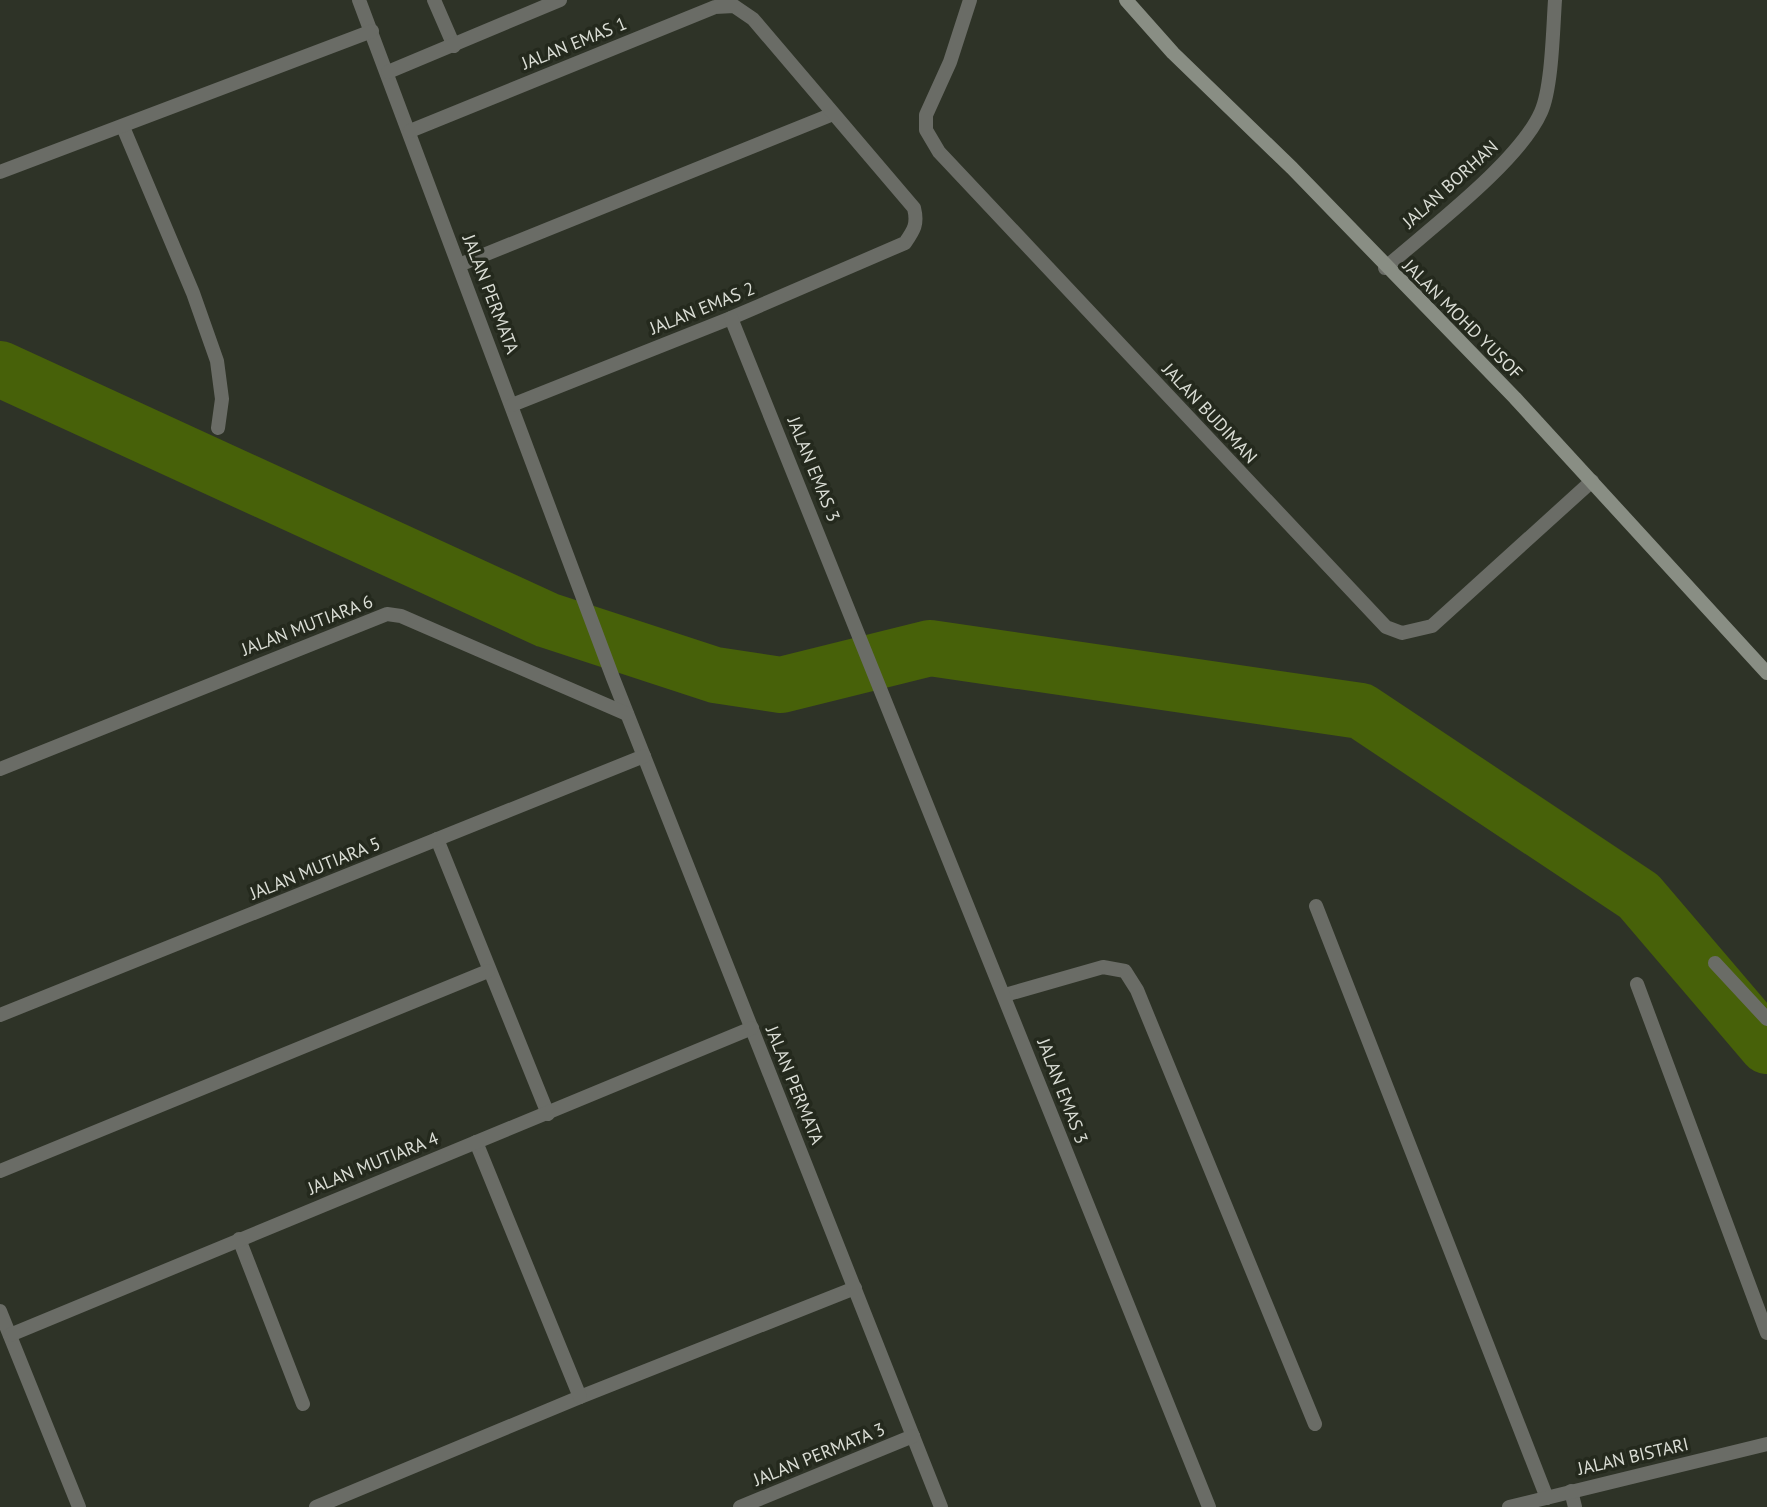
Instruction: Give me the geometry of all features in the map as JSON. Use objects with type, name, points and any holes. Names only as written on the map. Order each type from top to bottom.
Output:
[{"type":"street","name":"JALAN PERMATA","points":[[359,0],[584,603],[941,1507]]},
{"type":"street","points":[[434,0],[454,46]]},
{"type":"street","points":[[388,72],[560,0]]},
{"type":"street","name":"JALAN BUDIMAN","points":[[970,0],[950,62],[926,115],[926,130],[939,152],[1386,627],[1402,633],[1432,626],[1592,481]]},
{"type":"street","name":"JALAN MOHD YUSOF","points":[[1126,0],[1173,53],[1292,168],[1592,481],[1767,673]]},
{"type":"street","name":"JALAN BORHAN","points":[[1385,268],[1511,155],[1536,121],[1545,97],[1555,0]]},
{"type":"street","name":"JALAN EMAS 1","points":[[410,131],[715,7],[734,6],[753,19],[833,114]]},
{"type":"street","points":[[0,172],[372,31]]},
{"type":"street","points":[[459,265],[833,114]]},
{"type":"street","name":"JALAN EMAS 2","points":[[512,405],[731,318],[905,243],[915,229],[917,220],[914,208],[833,114]]},
{"type":"street","points":[[123,127],[193,293],[217,361],[222,399],[218,428]]},
{"type":"street","name":"JALAN EMAS 3","points":[[731,318],[1209,1507]]},
{"type":"street","name":"JALAN MUTIARA 6","points":[[0,769],[331,634],[387,614],[401,616],[627,714]]},
{"type":"street","name":"JALAN MUTIARA 5","points":[[0,1015],[644,756]]},
{"type":"street","points":[[437,839],[488,971],[548,1114]]},
{"type":"street","points":[[1316,906],[1547,1497]]},
{"type":"street","points":[[1715,963],[1767,1019]]},
{"type":"street","points":[[1005,995],[1103,967],[1125,971],[1137,990],[1315,1424]]},
{"type":"street","points":[[0,1171],[488,971]]},
{"type":"street","points":[[1637,984],[1767,1333]]},
{"type":"street","name":"JALAN MUTIARA 4","points":[[10,1335],[752,1028]]},
{"type":"street","points":[[476,1142],[580,1397]]},
{"type":"street","points":[[239,1239],[303,1404]]},
{"type":"street","points":[[316,1507],[580,1397],[855,1288]]},
{"type":"street","points":[[0,1311],[79,1507]]},
{"type":"street","name":"JALAN PERMATA 3","points":[[740,1507],[913,1436]]},
{"type":"street","name":"JALAN BISTARI","points":[[1509,1507],[1767,1444]]},
{"type":"street","points":[[1571,1491],[1575,1507]]},
{"type":"waterway","points":[[0,369],[547,620],[715,675],[781,685],[930,648],[1361,711],[1639,896],[1767,1046]]}]
